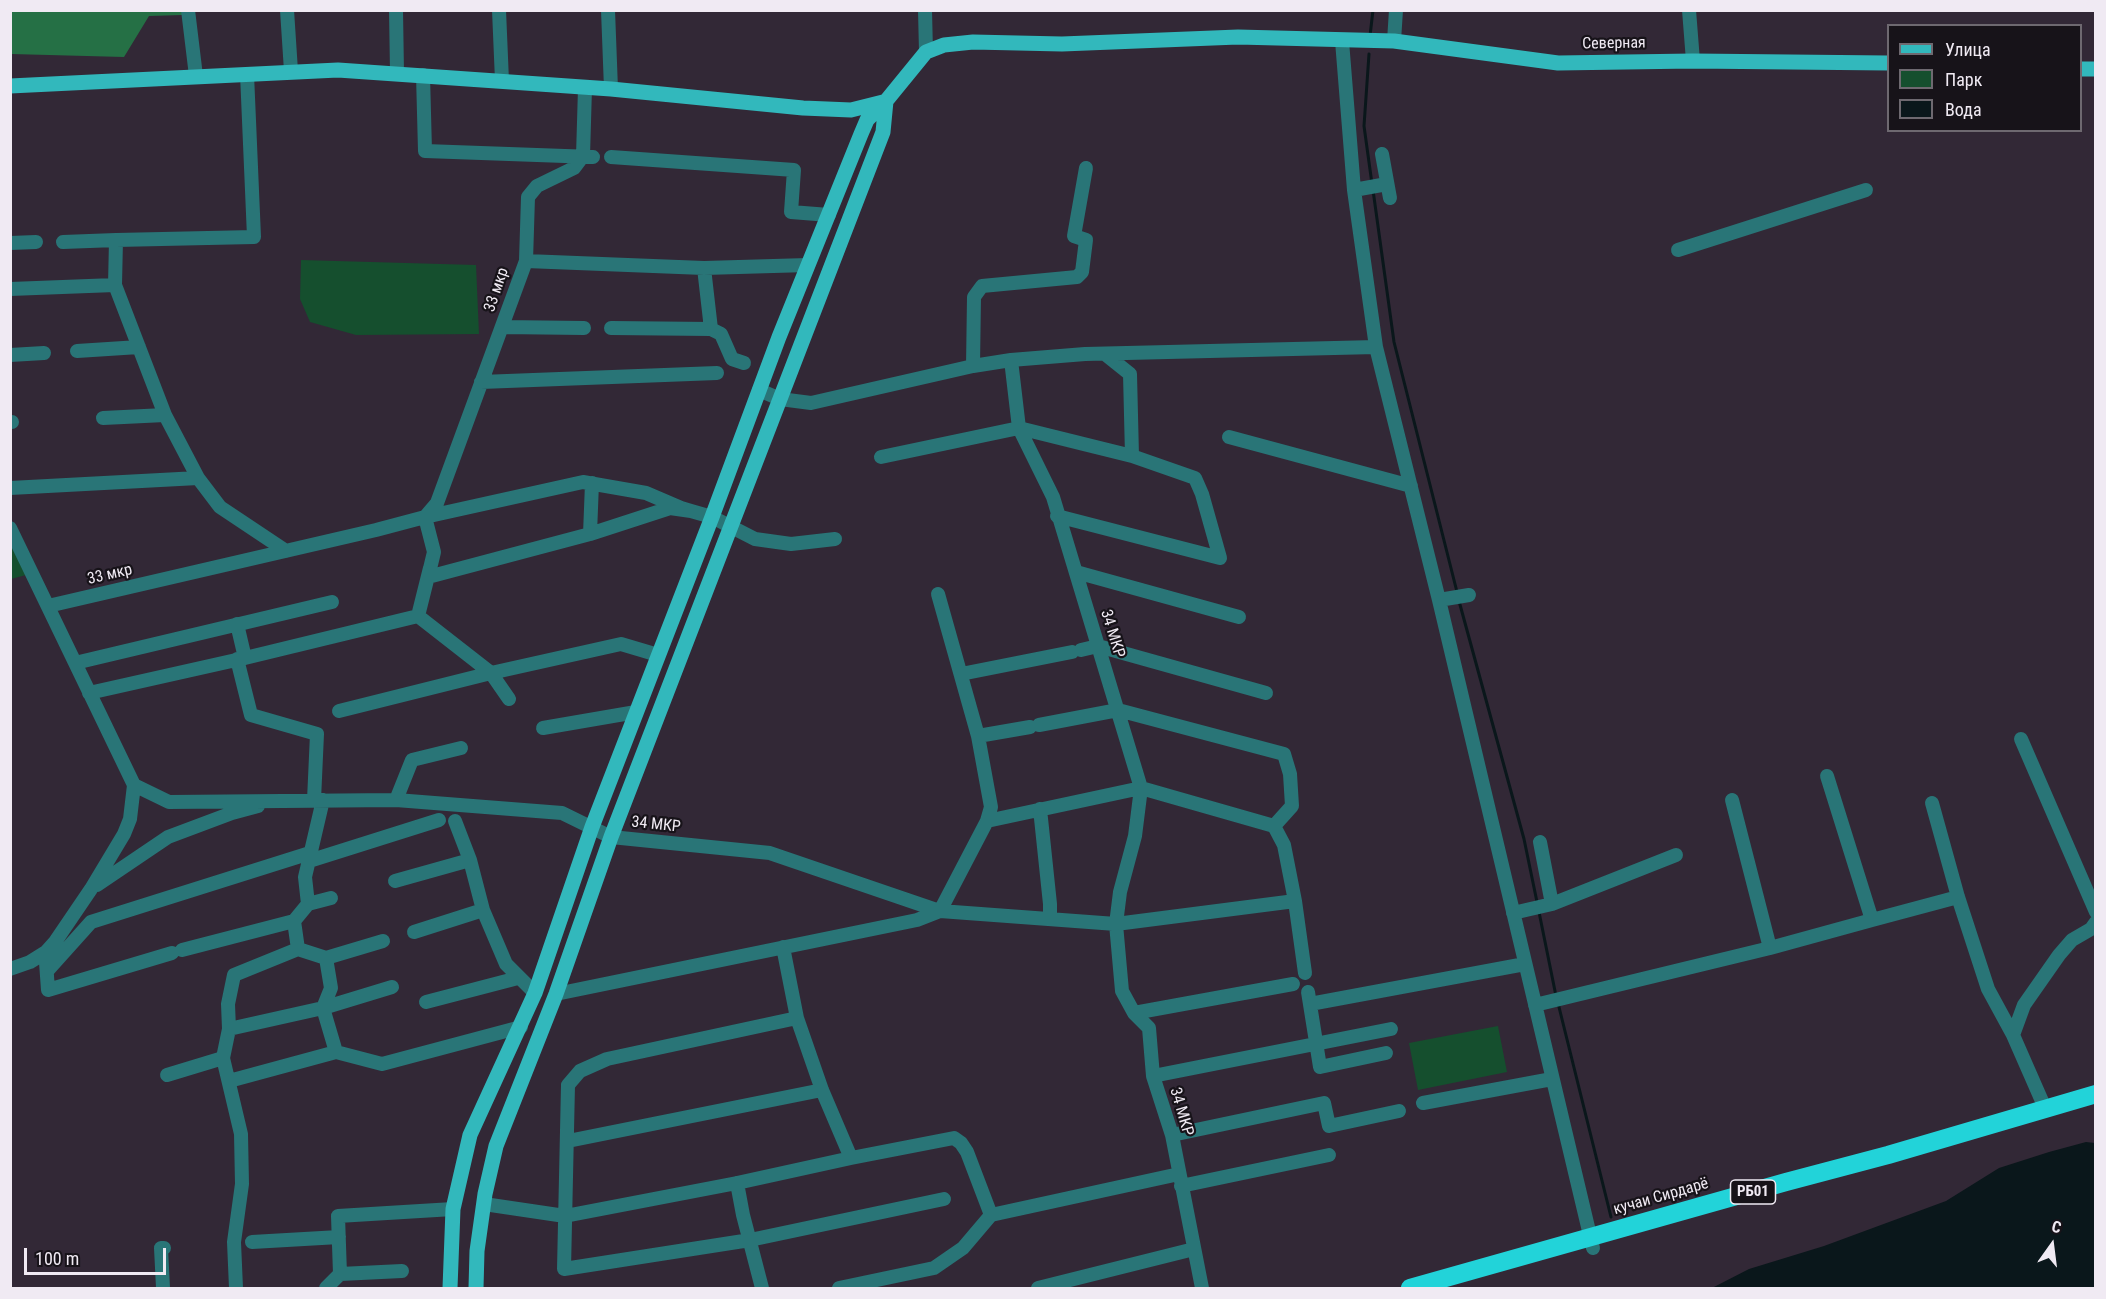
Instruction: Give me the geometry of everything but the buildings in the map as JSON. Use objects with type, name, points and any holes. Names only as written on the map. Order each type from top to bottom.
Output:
[{"type":"highway","name":"РБ01","points":[[1410,1288],[1781,1192],[2046,1112],[2096,1094]]},
{"type":"highway","name":"РБ01","points":[[2046,1112],[2096,1102]]},
{"type":"highway","name":"РБ01","points":[[1447,1288],[1591,1242]]},
{"type":"main road","name":"Северная","points":[[926,52],[944,45],[973,42],[1062,44],[1238,37],[1394,41],[1558,63],[1693,61],[1887,63]]},
{"type":"main road","points":[[450,1288],[453,1209],[470,1136],[535,993],[591,828],[712,518],[759,390],[861,134],[867,120],[886,101],[926,52]]},
{"type":"main road","points":[[10,86],[338,70],[397,72],[611,89],[803,108],[851,110],[886,101]]},
{"type":"main road","points":[[476,1288],[477,1251],[496,1146],[556,994],[610,837],[884,132],[886,101]]},
{"type":"main road","points":[[851,110],[861,124],[861,134]]},
{"type":"main road","points":[[846,171],[865,180]]},
{"type":"street","points":[[188,10],[196,76]]},
{"type":"street","points":[[287,10],[291,71]]},
{"type":"street","points":[[396,10],[397,72]]},
{"type":"street","points":[[499,10],[502,81]]},
{"type":"street","points":[[608,10],[611,89]]},
{"type":"street","points":[[925,10],[926,52]]},
{"type":"street","points":[[1394,41],[1396,10]]},
{"type":"street","points":[[1689,10],[1693,61]]},
{"type":"street","points":[[1342,41],[1354,190],[1376,347],[1412,486],[1591,1242]]},
{"type":"street","points":[[63,242],[254,237],[247,74]]},
{"type":"street","points":[[423,75],[425,151],[588,156],[585,88]]},
{"type":"street","points":[[1378,186],[1382,154]]},
{"type":"street","name":"33 мкр","points":[[425,517],[437,503],[526,261],[528,197],[537,186],[573,168],[588,156]]},
{"type":"street","points":[[611,157],[794,170],[791,212],[829,215]]},
{"type":"street","points":[[973,366],[974,297],[982,286],[1077,277],[1082,272],[1086,240],[1074,236],[1086,168]]},
{"type":"street","points":[[1354,190],[1378,186]]},
{"type":"street","points":[[1378,186],[1390,198]]},
{"type":"street","points":[[1677,249],[1866,190]]},
{"type":"street","points":[[116,240],[115,285],[165,415],[198,478],[220,507],[286,551]]},
{"type":"street","points":[[10,243],[36,242]]},
{"type":"street","points":[[526,261],[704,268],[808,265]]},
{"type":"street","points":[[704,268],[711,329]]},
{"type":"street","points":[[10,289],[115,285]]},
{"type":"street","points":[[502,327],[584,328]]},
{"type":"street","points":[[611,328],[711,329],[721,334],[732,359],[744,363]]},
{"type":"street","points":[[77,351],[139,347]]},
{"type":"street","points":[[759,390],[780,399],[811,403],[973,366],[1011,360],[1105,354],[1376,347]]},
{"type":"street","points":[[10,355],[45,353]]},
{"type":"street","points":[[1105,354],[1130,374],[1132,456]]},
{"type":"street","name":"34 МКР","points":[[1011,360],[1019,428],[1053,497],[1141,788]]},
{"type":"street","points":[[481,382],[717,373]]},
{"type":"street","points":[[103,418],[165,415]]},
{"type":"street","points":[[881,457],[1019,428],[1132,456],[1195,478],[1202,494],[1220,558],[1057,516]]},
{"type":"street","points":[[1228,437],[1412,486]]},
{"type":"street","points":[[10,488],[198,478]]},
{"type":"street","name":"33 мкр","points":[[48,606],[583,482],[646,493],[712,518],[731,529]]},
{"type":"street","points":[[590,534],[592,483]]},
{"type":"street","points":[[428,577],[590,534],[670,508],[691,511]]},
{"type":"street","points":[[418,616],[434,552],[425,517]]},
{"type":"street","points":[[10,528],[134,785],[131,812],[124,834],[91,889],[55,942],[45,952],[30,962],[10,969]]},
{"type":"street","points":[[731,529],[755,539],[791,544],[835,539]]},
{"type":"street","points":[[1076,572],[1239,617]]},
{"type":"street","points":[[939,594],[978,736],[991,807],[987,821],[940,911]]},
{"type":"street","points":[[1439,600],[1469,595]]},
{"type":"street","points":[[75,663],[332,602]]},
{"type":"street","points":[[88,693],[418,616]]},
{"type":"street","points":[[418,616],[491,673],[509,699]]},
{"type":"street","points":[[237,624],[251,715],[317,734],[318,800],[305,878],[308,904]]},
{"type":"street","points":[[339,711],[491,673],[621,644],[658,655]]},
{"type":"street","points":[[961,674],[1098,646],[1266,693]]},
{"type":"street","points":[[978,736],[1118,710],[1284,754],[1290,774],[1293,806],[1274,826]]},
{"type":"street","points":[[543,728],[636,711]]},
{"type":"street","points":[[2021,739],[2096,912]]},
{"type":"street","points":[[396,800],[412,760],[461,748]]},
{"type":"street","points":[[1827,776],[1872,920]]},
{"type":"street","points":[[134,785],[169,802],[318,800]]},
{"type":"street","points":[[987,821],[1141,788],[1274,826],[1284,845],[1305,973]]},
{"type":"street","points":[[1116,924],[1120,892],[1135,836],[1141,788]]},
{"type":"street","points":[[91,889],[168,837],[257,806],[318,800]]},
{"type":"street","name":"34 МКР","points":[[318,800],[396,800],[562,813],[610,837],[770,853],[940,911],[1116,924],[1295,901]]},
{"type":"street","points":[[1732,800],[1770,948]]},
{"type":"street","points":[[1932,803],[1958,897],[1989,988],[2013,1035],[2046,1112]]},
{"type":"street","points":[[1040,809],[1050,919]]},
{"type":"street","points":[[47,971],[91,922],[439,820]]},
{"type":"street","points":[[455,821],[470,860],[483,910],[506,964],[535,993]]},
{"type":"street","points":[[1540,842],[1552,904]]},
{"type":"street","points":[[1513,913],[1552,904],[1676,855]]},
{"type":"street","points":[[395,881],[470,860]]},
{"type":"street","points":[[1535,1005],[1770,948],[1958,897]]},
{"type":"street","points":[[45,952],[48,990],[294,921],[308,904],[331,898]]},
{"type":"street","points":[[414,932],[483,910]]},
{"type":"street","name":"34 МКР","points":[[556,994],[917,920],[940,911]]},
{"type":"street","points":[[294,921],[298,949]]},
{"type":"street","points":[[2013,1035],[2024,1005],[2059,955],[2072,940],[2091,929],[2096,922]]},
{"type":"street","name":"34 МКР","points":[[1116,924],[1122,991],[1134,1013],[1149,1028],[1153,1076],[1172,1135],[1202,1288]]},
{"type":"street","points":[[236,1288],[234,1242],[242,1184],[242,1134],[223,1058],[229,1029],[228,1004],[234,975],[298,949],[326,958],[384,941]]},
{"type":"street","points":[[783,947],[797,1018],[822,1090],[851,1158]]},
{"type":"street","points":[[326,958],[331,988],[323,1008],[336,1052]]},
{"type":"street","points":[[1386,1053],[1320,1067],[1309,998],[1328,1000],[1525,964]]},
{"type":"street","points":[[426,1002],[518,978]]},
{"type":"street","points":[[1134,1013],[1293,984]]},
{"type":"street","points":[[229,1029],[323,1008],[392,987]]},
{"type":"street","points":[[797,1018],[607,1059],[580,1071],[568,1085],[564,1269],[750,1240],[944,1199]]},
{"type":"street","points":[[229,1081],[336,1052],[382,1064],[521,1027]]},
{"type":"street","points":[[1153,1076],[1391,1029]]},
{"type":"street","points":[[167,1075],[223,1058]]},
{"type":"street","points":[[1423,1103],[1552,1079]]},
{"type":"street","points":[[568,1141],[822,1090]]},
{"type":"street","points":[[1172,1135],[1324,1103],[1329,1126],[1399,1111]]},
{"type":"street","points":[[484,1204],[565,1216],[954,1138],[967,1152],[990,1215]]},
{"type":"street","points":[[839,1288],[934,1268],[963,1248],[990,1215],[1329,1155]]},
{"type":"street","points":[[737,1183],[742,1215],[762,1288]]},
{"type":"street","points":[[340,1274],[338,1216],[453,1209]]},
{"type":"street","points":[[252,1242],[339,1237]]},
{"type":"street","points":[[163,1248],[163,1288]]},
{"type":"street","points":[[1038,1288],[1194,1249]]},
{"type":"street","points":[[316,1288],[326,1288],[340,1274],[402,1271]]},
{"type":"green space","points":[[11,11],[182,11],[182,15],[149,16],[124,57],[11,54]]},
{"type":"green space","points":[[301,260],[476,265],[479,334],[356,335],[310,322],[300,299]]},
{"type":"green space","points":[[10,543],[26,575],[11,579],[10,579]]},
{"type":"green space","points":[[1498,1026],[1507,1072],[1418,1090],[1409,1043]]},
{"type":"water","points":[[2086,1142],[2095,1143],[2095,1288],[1712,1288],[1749,1269],[1824,1246],[1946,1201],[1999,1168]]},
{"type":"waterway","points":[[1370,36],[1373,10]]},
{"type":"waterway","points":[[1369,54],[1364,126],[1372,184]]},
{"type":"waterway","points":[[1373,190],[1394,342],[1457,592]]},
{"type":"waterway","points":[[1459,601],[1524,839],[1537,902]]},
{"type":"waterway","points":[[1539,912],[1556,996]]},
{"type":"waterway","points":[[1558,1003],[1611,1217]]}]
